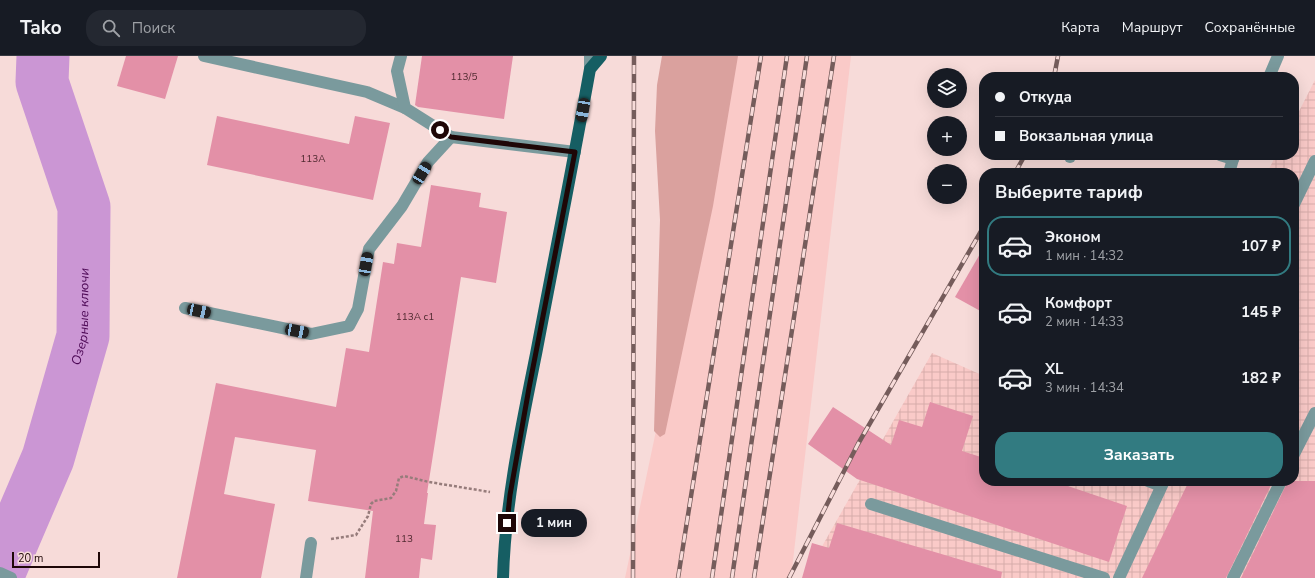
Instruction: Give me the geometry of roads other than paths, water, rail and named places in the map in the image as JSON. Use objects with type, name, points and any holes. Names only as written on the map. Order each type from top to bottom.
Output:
[{"type":"main road","points":[[503,578],[504,551],[510,495],[529,388],[590,69],[601,56]]},
{"type":"street","points":[[204,56],[367,92],[405,108],[451,137],[575,152]]},
{"type":"street","points":[[401,56],[397,71],[405,108]]},
{"type":"street","points":[[590,56],[590,69]]},
{"type":"street","points":[[1271,72],[1278,56]]},
{"type":"street","points":[[185,308],[311,334],[349,326],[358,309],[369,249],[402,206],[428,162],[451,137]]},
{"type":"street","points":[[1299,194],[1315,161]]},
{"type":"street","points":[[1299,444],[1315,413]]},
{"type":"street","points":[[1119,578],[1162,486]]},
{"type":"street","points":[[1232,578],[1278,486]]},
{"type":"street","points":[[871,504],[1104,578]]},
{"type":"street","points":[[306,578],[311,543]]},
{"type":"street","points":[[0,573],[11,578]]},
{"type":"waterway","name":"Озерные ключи","points":[[0,570],[48,458],[83,336],[84,207],[42,82],[43,56]]},
{"type":"railway","points":[[633,578],[634,56]]},
{"type":"railway","points":[[678,578],[761,56]]},
{"type":"railway","points":[[712,578],[787,56]]},
{"type":"railway","points":[[732,578],[807,56]]},
{"type":"railway","points":[[754,578],[834,56]]},
{"type":"railway","points":[[1055,72],[1058,56]]},
{"type":"railway","points":[[1018,168],[1022,160]]},
{"type":"railway","points":[[789,578],[858,444],[979,235]]}]
